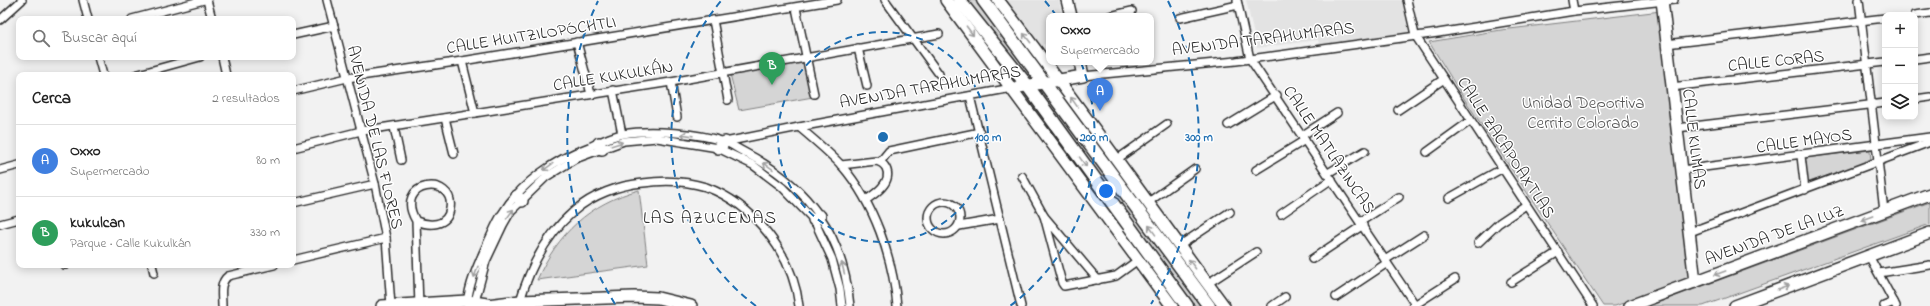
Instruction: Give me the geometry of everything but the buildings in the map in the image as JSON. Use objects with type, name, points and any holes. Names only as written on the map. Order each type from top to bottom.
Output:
[{"type":"main road","points":[[959,0],[1027,85],[1187,306]]},
{"type":"main road","points":[[983,0],[1209,306]]},
{"type":"street","points":[[0,20],[22,0]]},
{"type":"street","points":[[83,0],[87,16]]},
{"type":"street","points":[[143,16],[204,0]]},
{"type":"street","points":[[207,0],[211,16]]},
{"type":"street","name":"AVENIDA DE LAS FLORES","points":[[327,0],[348,78],[360,131],[376,184],[386,238],[391,306]]},
{"type":"street","name":"CALLE HUITZILOPÓCHTLI","points":[[296,90],[348,78],[796,8],[837,0]]},
{"type":"street","points":[[885,0],[939,74]]},
{"type":"street","points":[[946,0],[1172,306]]},
{"type":"street","points":[[998,0],[1046,63]]},
{"type":"street","points":[[1068,0],[1070,13]]},
{"type":"street","name":"CALLE ZACAPOAXTLAS","points":[[1407,0],[1415,36],[1593,306]]},
{"type":"street","points":[[1572,0],[1574,11]]},
{"type":"street","name":"AVENIDA TARAHUMARAS","points":[[722,145],[799,127],[1044,82],[1084,76],[1250,59],[1415,36],[1574,11],[1674,0]]},
{"type":"street","points":[[1859,0],[1884,211]]},
{"type":"street","name":"CALLE KILIMAS","points":[[1662,1],[1695,282]]},
{"type":"street","points":[[1180,18],[1238,2]]},
{"type":"street","name":"CALLE MATLAZINCAS","points":[[1238,2],[1250,59],[1277,95],[1415,305]]},
{"type":"street","points":[[796,8],[814,94]]},
{"type":"street","points":[[1126,13],[1132,12]]},
{"type":"street","points":[[1918,15],[1930,13]]},
{"type":"street","points":[[1666,44],[1882,18]]},
{"type":"street","points":[[713,20],[728,100]]},
{"type":"street","points":[[296,34],[334,26]]},
{"type":"street","name":"CALLE KUKULKÁN","points":[[296,147],[360,131],[394,127],[613,90],[671,82],[939,34]]},
{"type":"street","points":[[577,42],[591,94]]},
{"type":"street","points":[[858,48],[867,86]]},
{"type":"street","points":[[1918,59],[1930,57]]},
{"type":"street","points":[[99,60],[102,72]]},
{"type":"street","points":[[146,72],[189,60]]},
{"type":"street","points":[[223,60],[225,72]]},
{"type":"street","points":[[462,61],[475,113]]},
{"type":"street","name":"CALLE CORAS","points":[[1671,87],[1882,62]]},
{"type":"street","points":[[1048,65],[1147,203],[1224,306]]},
{"type":"street","points":[[1081,65],[1084,76]]},
{"type":"street","points":[[1398,110],[1444,79]]},
{"type":"street","points":[[671,82],[677,117]]},
{"type":"street","points":[[613,90],[622,134]]},
{"type":"street","points":[[1228,125],[1277,95]]},
{"type":"street","points":[[970,96],[980,132],[1021,306]]},
{"type":"street","points":[[1918,99],[1930,97]]},
{"type":"street","points":[[1677,128],[1882,102]]},
{"type":"street","points":[[1256,170],[1337,112]]},
{"type":"street","points":[[445,118],[454,154]]},
{"type":"street","points":[[1427,152],[1470,120]]},
{"type":"street","points":[[1116,160],[1167,124]]},
{"type":"street","points":[[394,127],[401,160]]},
{"type":"street","points":[[799,127],[841,165],[866,200],[887,249],[888,263],[895,284],[897,306]]},
{"type":"street","points":[[600,146],[622,134],[655,132],[671,133],[722,145],[768,175],[817,218],[842,262],[850,306]]},
{"type":"street","points":[[880,162],[889,151],[980,132]]},
{"type":"street","name":"CALLE MAYOS","points":[[1682,170],[1801,156],[1930,137]]},
{"type":"street","points":[[475,304],[486,260],[503,225],[520,198],[540,173],[554,163],[576,152],[624,141],[657,138],[722,145]]},
{"type":"street","points":[[1690,232],[1930,142]]},
{"type":"street","points":[[1281,214],[1365,151]]},
{"type":"street","points":[[1801,156],[1805,190]]},
{"type":"street","points":[[841,165],[864,161],[880,162],[887,169],[886,182],[879,191],[866,200]]},
{"type":"street","points":[[0,170],[16,166]]},
{"type":"street","points":[[1449,198],[1503,168]]},
{"type":"street","points":[[1147,203],[1196,169]]},
{"type":"street","points":[[1022,176],[1044,216],[1098,280]]},
{"type":"street","points":[[520,301],[524,288],[542,249],[556,228],[574,211],[589,201],[615,189],[639,183],[663,182],[685,183],[706,188],[729,200],[751,215],[768,234],[790,268],[799,306]]},
{"type":"street","points":[[296,202],[376,184]]},
{"type":"street","points":[[416,220],[425,225],[433,225],[441,222],[447,217],[450,210],[448,195],[435,185],[427,185],[414,193],[410,200],[410,208],[416,220],[419,305]]},
{"type":"street","name":"AVENIDA DE LA LUZ","points":[[1630,306],[1930,194]]},
{"type":"street","points":[[1312,259],[1399,197]]},
{"type":"street","points":[[958,226],[960,221],[959,210],[951,203],[940,202],[935,204],[929,212],[928,223],[935,232],[945,234],[950,233],[958,226],[1000,219]]},
{"type":"street","points":[[1478,243],[1499,223],[1526,205]]},
{"type":"street","points":[[1179,246],[1230,212]]},
{"type":"street","points":[[1044,216],[1062,285],[1068,286],[1116,276],[1138,260]]},
{"type":"street","points":[[817,218],[832,258],[840,289],[842,306]]},
{"type":"street","points":[[0,224],[16,220]]},
{"type":"street","points":[[1735,306],[1930,233]]},
{"type":"street","points":[[1336,297],[1424,235]]},
{"type":"street","points":[[296,259],[386,238]]},
{"type":"street","points":[[1208,284],[1256,252]]},
{"type":"street","points":[[1511,282],[1558,252]]},
{"type":"street","points":[[1869,256],[1895,304],[1884,306]]},
{"type":"street","points":[[1878,273],[1930,265]]},
{"type":"street","points":[[153,268],[154,273]]},
{"type":"street","points":[[222,306],[222,285],[224,279],[228,276],[260,268]]},
{"type":"street","points":[[1415,305],[1456,279]]},
{"type":"street","points":[[382,306],[475,304],[640,297],[658,298],[691,306]]},
{"type":"street","points":[[1272,306],[1285,297]]},
{"type":"shaded area","points":[[1004,0],[1059,0],[1061,13],[1046,13],[1046,43],[1040,46]]},
{"type":"shaded area","points":[[1246,0],[1402,0],[1409,32],[1319,45],[1318,40],[1257,48]]},
{"type":"green space","points":[[954,0],[979,0],[1206,306],[1192,306]]},
{"type":"green space","name":"Unidad Deportiva Cerrito Colorado","points":[[1661,11],[1694,277],[1615,306],[1603,306],[1465,100],[1429,42],[1501,30]]},
{"type":"green space","points":[[805,61],[813,97],[739,110],[730,74]]},
{"type":"green space","points":[[1870,150],[1871,161],[1806,183],[1803,158]]},
{"type":"green space","points":[[639,190],[648,265],[537,280],[554,248],[577,223],[590,212],[605,203]]},
{"type":"green space","points":[[1930,202],[1930,224],[1703,306],[1649,306]]},
{"type":"place","name":"kukulcan","points":[[772,85]]},
{"type":"place","name":"Oxxo","points":[[1100,111]]},
{"type":"district","name":"LAS AZUCENAS","points":[[710,217]]}]
